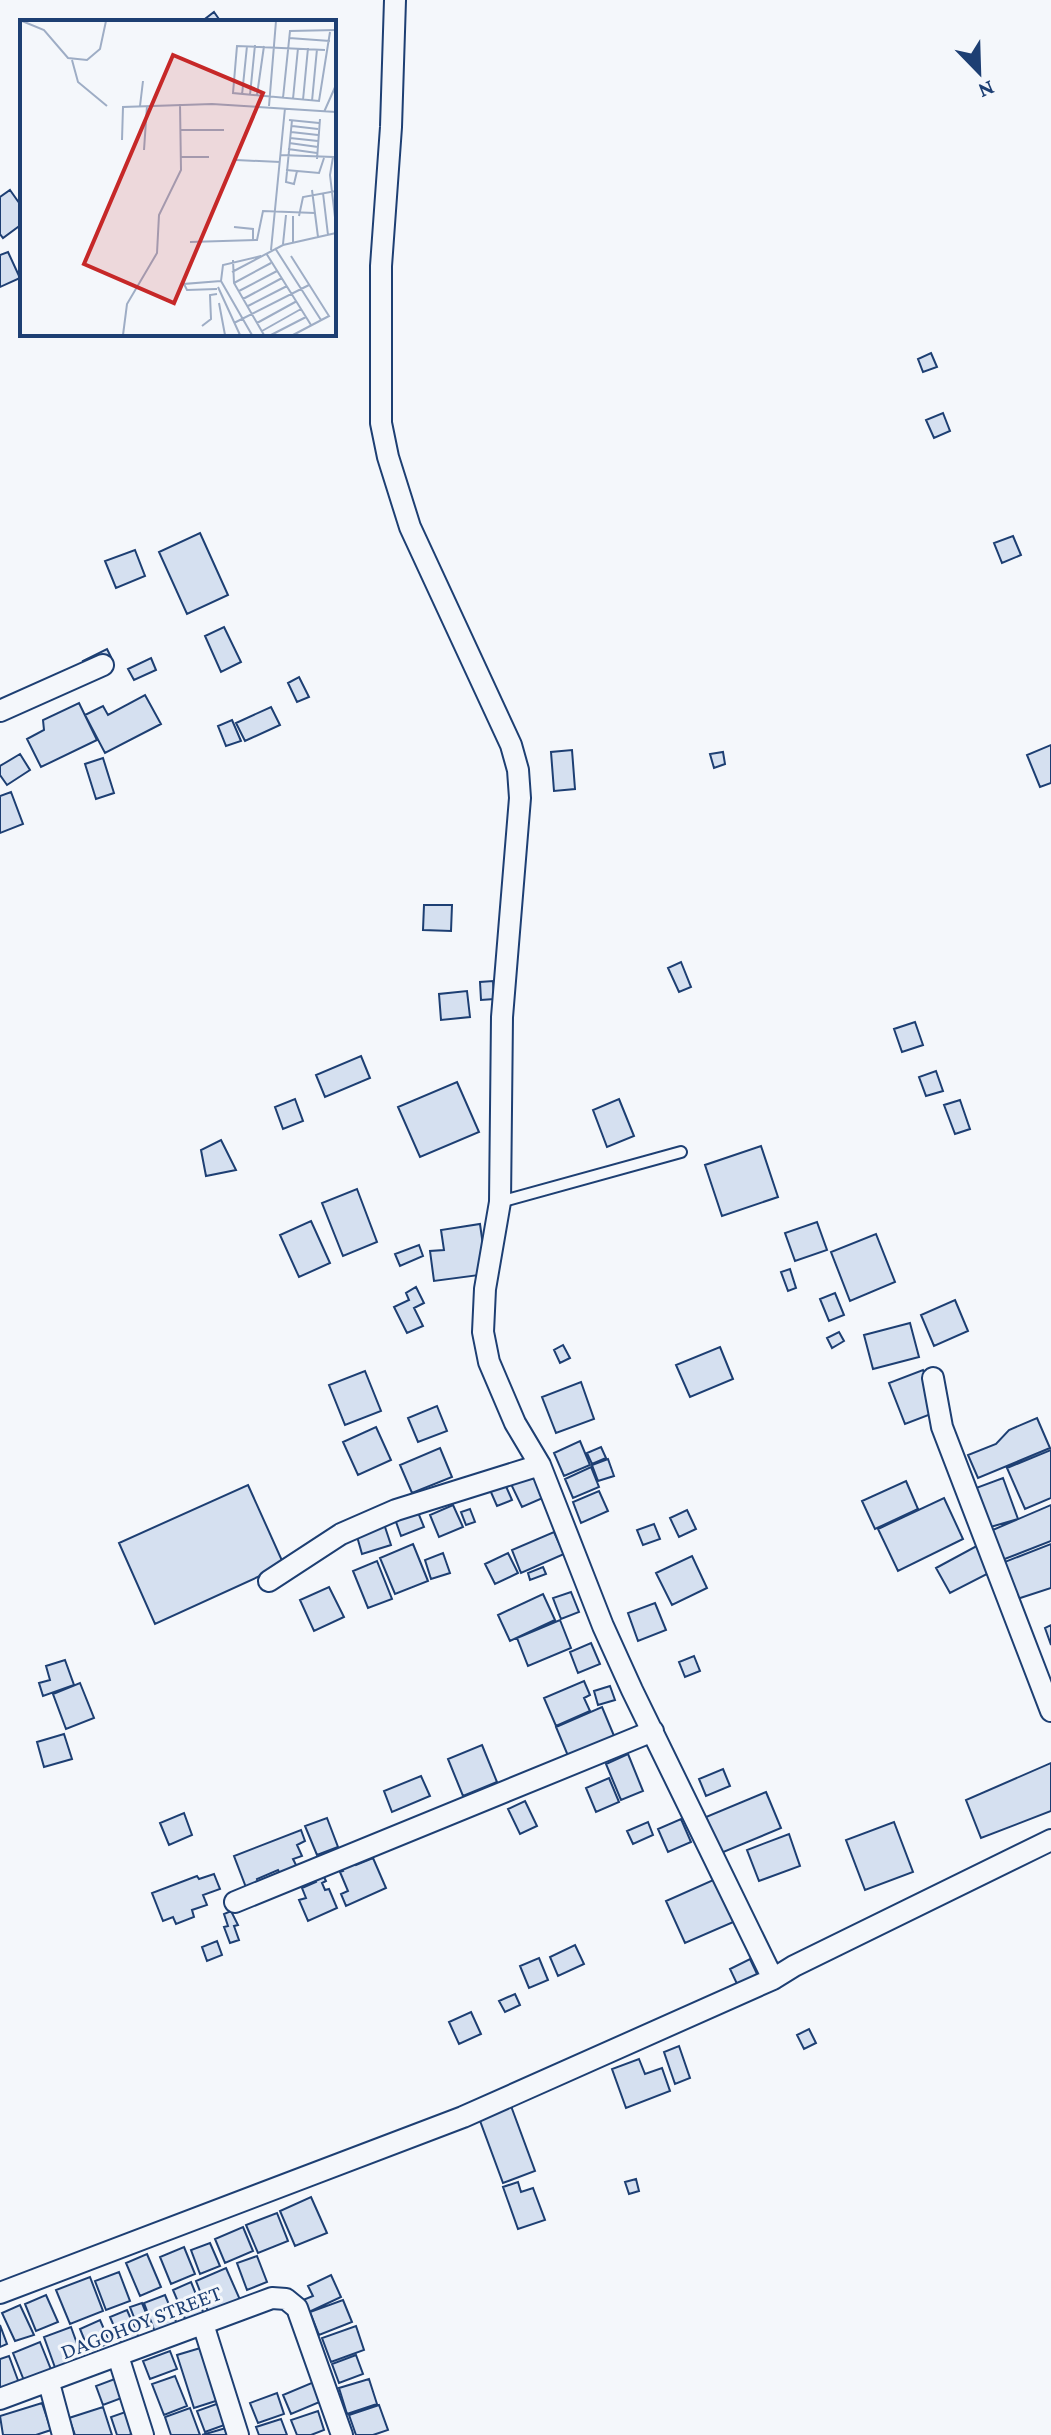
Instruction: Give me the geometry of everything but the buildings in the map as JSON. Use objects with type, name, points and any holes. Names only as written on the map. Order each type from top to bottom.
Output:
[{"type":"street","points":[[395,0],[391,127],[381,266],[381,423],[410,527],[497,713],[518,770],[520,798],[502,1017],[500,1202],[485,1289],[483,1332],[489,1362],[515,1423],[540,1465],[603,1626],[773,1979]]},
{"type":"street","points":[[0,711],[103,665]]},
{"type":"street","points":[[933,1378],[942,1427],[1051,1711]]},
{"type":"street","points":[[269,1581],[341,1534],[396,1510],[540,1465]]},
{"type":"street","points":[[235,1902],[653,1731]]},
{"type":"street","points":[[0,2293],[463,2117],[773,1979],[1051,1840]]},
{"type":"street","name":"DAGOHOY STREET","points":[[0,2399],[272,2298],[286,2299],[297,2308],[342,2435]]},
{"type":"street","points":[[203,2324],[238,2435]]},
{"type":"street","points":[[118,2356],[143,2435]]},
{"type":"street","points":[[49,2383],[63,2435]]},
{"type":"lane","points":[[500,1202],[681,1152]]}]
